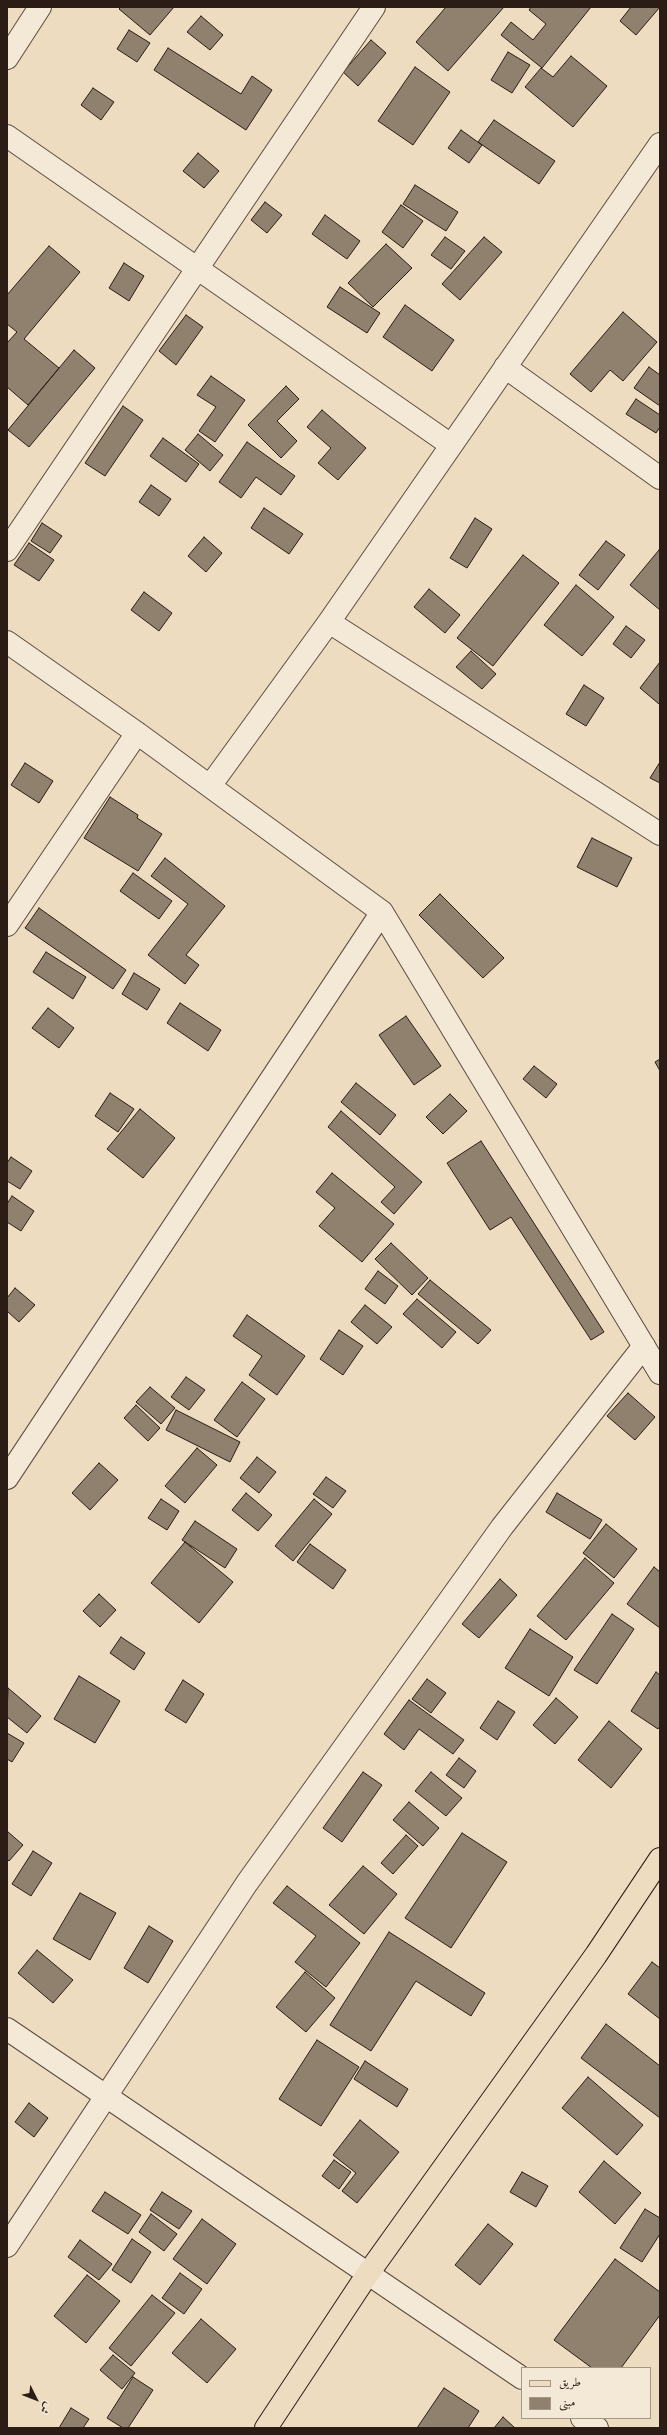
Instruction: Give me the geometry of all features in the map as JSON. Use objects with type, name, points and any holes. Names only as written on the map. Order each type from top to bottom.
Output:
[{"type":"main road","points":[[266,2428],[367,2275],[596,1954],[660,1859]]},
{"type":"street","points":[[7,58],[40,7]]},
{"type":"street","points":[[7,550],[374,7]]},
{"type":"street","points":[[7,136],[451,445]]},
{"type":"street","points":[[210,786],[329,622],[660,144]]},
{"type":"street","points":[[505,367],[660,478]]},
{"type":"street","points":[[329,622],[660,834]]},
{"type":"street","points":[[7,642],[137,733],[382,912],[660,1373]]},
{"type":"street","points":[[7,925],[137,733]]},
{"type":"street","points":[[7,1478],[382,912]]},
{"type":"street","points":[[7,2246],[247,1883],[502,1527],[644,1346]]},
{"type":"street","points":[[7,2029],[367,2275],[521,2377]]},
{"type":"street","points":[[584,2419],[597,2428]]},
{"type":"building","points":[[121,7],[174,7],[150,35],[119,9]]},
{"type":"building","points":[[446,7],[504,7],[448,71],[416,42]]},
{"type":"building","points":[[531,7],[591,7],[542,68],[501,35],[511,22],[533,40],[546,24],[529,10]]},
{"type":"building","points":[[631,7],[660,7],[636,35],[620,21]]},
{"type":"building","points":[[201,16],[223,35],[210,50],[187,32]]},
{"type":"building","points":[[129,30],[150,43],[137,62],[117,49]]},
{"type":"building","points":[[371,40],[386,53],[358,86],[343,72]]},
{"type":"building","points":[[168,48],[241,94],[252,76],[272,90],[246,130],[154,70]]},
{"type":"building","points":[[508,52],[530,65],[512,93],[491,80]]},
{"type":"building","points":[[571,56],[607,86],[573,127],[525,87],[541,68],[553,77]]},
{"type":"building","points":[[415,67],[450,92],[413,145],[378,121]]},
{"type":"building","points":[[93,88],[114,102],[101,120],[81,105]]},
{"type":"building","points":[[494,120],[555,161],[539,184],[478,142]]},
{"type":"building","points":[[461,130],[482,145],[469,163],[448,148]]},
{"type":"building","points":[[198,153],[219,171],[204,188],[183,171]]},
{"type":"building","points":[[415,185],[458,212],[446,231],[403,204]]},
{"type":"building","points":[[265,202],[282,215],[267,233],[251,220]]},
{"type":"building","points":[[401,205],[423,221],[403,248],[382,232]]},
{"type":"building","points":[[325,215],[360,241],[347,259],[312,234]]},
{"type":"building","points":[[445,237],[465,251],[451,269],[431,255]]},
{"type":"building","points":[[484,237],[502,252],[460,300],[442,284]]},
{"type":"building","points":[[386,244],[412,268],[373,307],[348,283]]},
{"type":"building","points":[[49,246],[80,272],[24,339],[59,368],[28,405],[7,387],[7,343],[17,332],[7,324],[7,295]]},
{"type":"building","points":[[124,263],[144,276],[129,301],[109,288]]},
{"type":"building","points":[[340,287],[380,313],[367,333],[327,307]]},
{"type":"building","points":[[405,305],[454,340],[432,371],[383,337]]},
{"type":"building","points":[[623,312],[657,342],[623,381],[610,370],[591,392],[570,374]]},
{"type":"building","points":[[186,315],[203,327],[176,365],[159,351]]},
{"type":"building","points":[[74,350],[95,368],[29,447],[8,430]]},
{"type":"building","points":[[649,367],[660,375],[660,406],[634,388]]},
{"type":"building","points":[[211,376],[245,400],[215,442],[199,431],[216,407],[197,395]]},
{"type":"building","points":[[286,386],[299,399],[277,421],[297,441],[281,458],[248,425]]},
{"type":"building","points":[[636,399],[660,415],[660,427],[656,433],[626,414]]},
{"type":"building","points":[[123,406],[143,420],[105,476],[85,463]]},
{"type":"building","points":[[322,410],[366,448],[338,480],[318,463],[331,448],[307,427]]},
{"type":"building","points":[[198,434],[223,455],[210,471],[185,450]]},
{"type":"building","points":[[163,438],[199,464],[186,482],[150,456]]},
{"type":"building","points":[[247,442],[295,476],[281,495],[256,477],[241,498],[219,482]]},
{"type":"building","points":[[151,485],[171,499],[159,516],[139,502]]},
{"type":"building","points":[[264,508],[303,534],[289,554],[251,528]]},
{"type":"building","points":[[475,518],[492,529],[467,568],[450,558]]},
{"type":"building","points":[[42,523],[62,536],[50,553],[31,541]]},
{"type":"building","points":[[204,537],[222,553],[206,572],[188,556]]},
{"type":"building","points":[[606,541],[625,555],[598,590],[579,575]]},
{"type":"building","points":[[29,543],[54,560],[39,581],[14,565]]},
{"type":"building","points":[[659,550],[660,551],[660,610],[630,585]]},
{"type":"building","points":[[523,555],[559,583],[493,666],[457,638]]},
{"type":"building","points":[[576,585],[614,617],[582,656],[544,625]]},
{"type":"building","points":[[429,589],[460,615],[445,633],[414,607]]},
{"type":"building","points":[[144,592],[172,613],[159,631],[131,610]]},
{"type":"building","points":[[626,626],[645,640],[631,658],[613,644]]},
{"type":"building","points":[[471,651],[496,674],[482,689],[456,667]]},
{"type":"building","points":[[660,662],[660,703],[659,704],[640,688]]},
{"type":"building","points":[[584,685],[604,698],[586,726],[566,714]]},
{"type":"building","points":[[660,762],[660,783],[650,778]]},
{"type":"building","points":[[25,763],[53,781],[39,803],[11,785]]},
{"type":"building","points":[[110,797],[138,815],[137,818],[162,834],[138,871],[84,838]]},
{"type":"building","points":[[592,838],[632,858],[617,887],[577,867]]},
{"type":"building","points":[[165,858],[225,906],[186,955],[199,965],[185,984],[148,955],[188,904],[151,876]]},
{"type":"building","points":[[133,873],[172,901],[159,919],[120,891]]},
{"type":"building","points":[[440,894],[504,958],[483,978],[419,915]]},
{"type":"building","points":[[39,908],[126,970],[113,989],[25,928]]},
{"type":"building","points":[[46,952],[86,977],[73,999],[33,972]]},
{"type":"building","points":[[134,973],[160,989],[147,1010],[122,994]]},
{"type":"building","points":[[180,1003],[221,1030],[208,1051],[167,1023]]},
{"type":"building","points":[[48,1008],[74,1028],[59,1048],[32,1028]]},
{"type":"building","points":[[406,1016],[441,1066],[414,1085],[379,1035]]},
{"type":"building","points":[[660,1059],[660,1071],[655,1062]]},
{"type":"building","points":[[534,1066],[557,1084],[546,1098],[523,1079]]},
{"type":"building","points":[[356,1083],[396,1115],[380,1135],[341,1102]]},
{"type":"building","points":[[110,1093],[134,1109],[118,1132],[95,1116]]},
{"type":"building","points":[[450,1094],[467,1111],[443,1134],[426,1117]]},
{"type":"building","points":[[140,1109],[175,1138],[143,1178],[107,1149]]},
{"type":"building","points":[[341,1111],[422,1182],[394,1214],[381,1202],[395,1187],[328,1127]]},
{"type":"building","points":[[481,1141],[604,1332],[591,1340],[511,1217],[490,1230],[447,1163]]},
{"type":"building","points":[[11,1157],[32,1171],[20,1189],[7,1181],[7,1163]]},
{"type":"building","points":[[332,1173],[394,1224],[362,1262],[319,1226],[335,1208],[316,1192]]},
{"type":"building","points":[[12,1196],[34,1211],[21,1231],[7,1222],[7,1204]]},
{"type":"building","points":[[391,1243],[428,1278],[412,1295],[375,1259]]},
{"type":"building","points":[[378,1271],[398,1286],[385,1304],[365,1289]]},
{"type":"building","points":[[430,1280],[491,1330],[478,1344],[418,1294]]},
{"type":"building","points":[[15,1288],[35,1305],[19,1322],[7,1311],[7,1298]]},
{"type":"building","points":[[417,1299],[456,1332],[442,1348],[403,1314]]},
{"type":"building","points":[[365,1305],[392,1327],[377,1344],[351,1322]]},
{"type":"building","points":[[247,1315],[305,1356],[277,1395],[249,1375],[262,1356],[233,1336]]},
{"type":"building","points":[[339,1330],[363,1346],[343,1375],[320,1359]]},
{"type":"building","points":[[186,1377],[205,1390],[189,1410],[171,1397]]},
{"type":"building","points":[[242,1382],[265,1399],[237,1437],[214,1420]]},
{"type":"building","points":[[150,1387],[175,1408],[161,1424],[136,1402]]},
{"type":"building","points":[[628,1393],[655,1417],[635,1440],[607,1416]]},
{"type":"building","points":[[136,1405],[160,1428],[148,1441],[124,1418]]},
{"type":"building","points":[[176,1410],[240,1442],[230,1462],[166,1430]]},
{"type":"building","points":[[197,1448],[217,1465],[185,1503],[165,1486]]},
{"type":"building","points":[[257,1457],[276,1472],[259,1493],[240,1478]]},
{"type":"building","points":[[99,1463],[118,1480],[90,1510],[72,1493]]},
{"type":"building","points":[[326,1477],[346,1491],[333,1508],[313,1494]]},
{"type":"building","points":[[246,1493],[272,1515],[258,1531],[232,1510]]},
{"type":"building","points":[[557,1493],[602,1520],[590,1539],[546,1512]]},
{"type":"building","points":[[161,1499],[179,1511],[167,1530],[148,1518]]},
{"type":"building","points":[[314,1499],[332,1514],[293,1561],[275,1546]]},
{"type":"building","points":[[195,1521],[237,1549],[225,1568],[182,1540]]},
{"type":"building","points":[[606,1524],[637,1549],[614,1578],[583,1553]]},
{"type":"building","points":[[185,1542],[233,1582],[199,1623],[151,1583]]},
{"type":"building","points":[[310,1544],[346,1570],[333,1589],[297,1562]]},
{"type":"building","points":[[585,1558],[614,1583],[566,1640],[537,1616]]},
{"type":"building","points":[[654,1567],[660,1572],[660,1628],[627,1604]]},
{"type":"building","points":[[500,1579],[517,1595],[479,1638],[462,1624]]},
{"type":"building","points":[[99,1594],[116,1610],[100,1627],[83,1611]]},
{"type":"building","points":[[612,1614],[634,1629],[597,1684],[574,1670]]},
{"type":"building","points":[[530,1629],[573,1657],[549,1696],[505,1668]]},
{"type":"building","points":[[121,1637],[145,1653],[134,1670],[110,1653]]},
{"type":"building","points":[[656,1672],[660,1675],[660,1726],[658,1729],[631,1711]]},
{"type":"building","points":[[79,1676],[120,1701],[95,1743],[54,1719]]},
{"type":"building","points":[[427,1679],[446,1693],[431,1713],[412,1699]]},
{"type":"building","points":[[183,1680],[204,1694],[186,1723],[165,1710]]},
{"type":"building","points":[[8,1688],[41,1716],[27,1733],[7,1717]]},
{"type":"building","points":[[556,1698],[578,1717],[555,1744],[533,1725]]},
{"type":"building","points":[[409,1700],[464,1740],[453,1754],[419,1729],[404,1750],[384,1734]]},
{"type":"building","points":[[498,1701],[515,1712],[497,1740],[480,1728]]},
{"type":"building","points":[[609,1721],[642,1749],[611,1788],[578,1760]]},
{"type":"building","points":[[7,1733],[24,1743],[12,1762],[7,1759]]},
{"type":"building","points":[[459,1758],[476,1771],[464,1788],[446,1775]]},
{"type":"building","points":[[363,1772],[382,1785],[342,1842],[323,1828]]},
{"type":"building","points":[[431,1772],[462,1798],[446,1816],[415,1791]]},
{"type":"building","points":[[409,1802],[439,1828],[423,1846],[393,1820]]},
{"type":"building","points":[[7,1831],[23,1845],[9,1861],[7,1859]]},
{"type":"building","points":[[462,1833],[507,1862],[451,1948],[405,1918]]},
{"type":"building","points":[[406,1835],[418,1846],[393,1874],[381,1863]]},
{"type":"building","points":[[33,1851],[52,1863],[31,1896],[12,1884]]},
{"type":"building","points":[[363,1866],[397,1894],[364,1934],[329,1905]]},
{"type":"building","points":[[287,1886],[360,1943],[326,1987],[295,1962],[316,1936],[273,1903]]},
{"type":"building","points":[[80,1893],[116,1913],[90,1960],[53,1939]]},
{"type":"building","points":[[149,1926],[173,1941],[148,1983],[124,1968]]},
{"type":"building","points":[[389,1932],[485,1993],[471,2016],[416,1981],[371,2051],[330,2025]]},
{"type":"building","points":[[37,1950],[73,1980],[53,2003],[18,1973]]},
{"type":"building","points":[[652,1962],[660,1968],[660,2019],[628,1994]]},
{"type":"building","points":[[305,1972],[335,1998],[306,2032],[276,2007]]},
{"type":"building","points":[[606,2024],[660,2066],[660,2118],[581,2058]]},
{"type":"building","points":[[317,2040],[359,2067],[321,2126],[279,2099]]},
{"type":"building","points":[[365,2061],[408,2089],[397,2107],[354,2079]]},
{"type":"building","points":[[588,2077],[643,2125],[617,2155],[562,2108]]},
{"type":"building","points":[[29,2103],[48,2118],[34,2137],[15,2122]]},
{"type":"building","points":[[360,2120],[399,2152],[357,2203],[342,2191],[356,2173],[333,2155]]},
{"type":"building","points":[[334,2160],[351,2172],[339,2189],[322,2176]]},
{"type":"building","points":[[604,2161],[641,2193],[615,2224],[579,2192]]},
{"type":"building","points":[[522,2172],[548,2186],[536,2207],[510,2192]]},
{"type":"building","points":[[105,2192],[141,2215],[128,2234],[92,2211]]},
{"type":"building","points":[[162,2192],[192,2211],[179,2229],[150,2210]]},
{"type":"building","points":[[645,2209],[660,2218],[660,2234],[642,2262],[620,2248]]},
{"type":"building","points":[[151,2214],[177,2234],[164,2251],[139,2232]]},
{"type":"building","points":[[202,2219],[236,2244],[207,2284],[173,2259]]},
{"type":"building","points":[[488,2224],[513,2244],[480,2285],[455,2265]]},
{"type":"building","points":[[132,2239],[151,2252],[131,2283],[112,2270]]},
{"type":"building","points":[[80,2240],[112,2264],[99,2280],[68,2257]]},
{"type":"building","points":[[615,2259],[660,2292],[660,2315],[622,2367],[591,2367],[554,2340]]},
{"type":"building","points":[[180,2273],[202,2289],[184,2314],[162,2298]]},
{"type":"building","points":[[87,2275],[120,2301],[86,2343],[54,2316]]},
{"type":"building","points":[[152,2295],[175,2313],[131,2366],[109,2348]]},
{"type":"building","points":[[201,2319],[236,2349],[207,2383],[172,2353]]},
{"type":"building","points":[[113,2355],[135,2373],[122,2389],[100,2370]]},
{"type":"building","points":[[133,2377],[153,2390],[128,2428],[123,2428],[107,2418]]},
{"type":"building","points":[[444,2388],[479,2411],[468,2428],[417,2428]]},
{"type":"building","points":[[71,2408],[89,2419],[83,2428],[59,2428]]},
{"type":"building","points":[[503,2417],[515,2428],[494,2428]]}]
